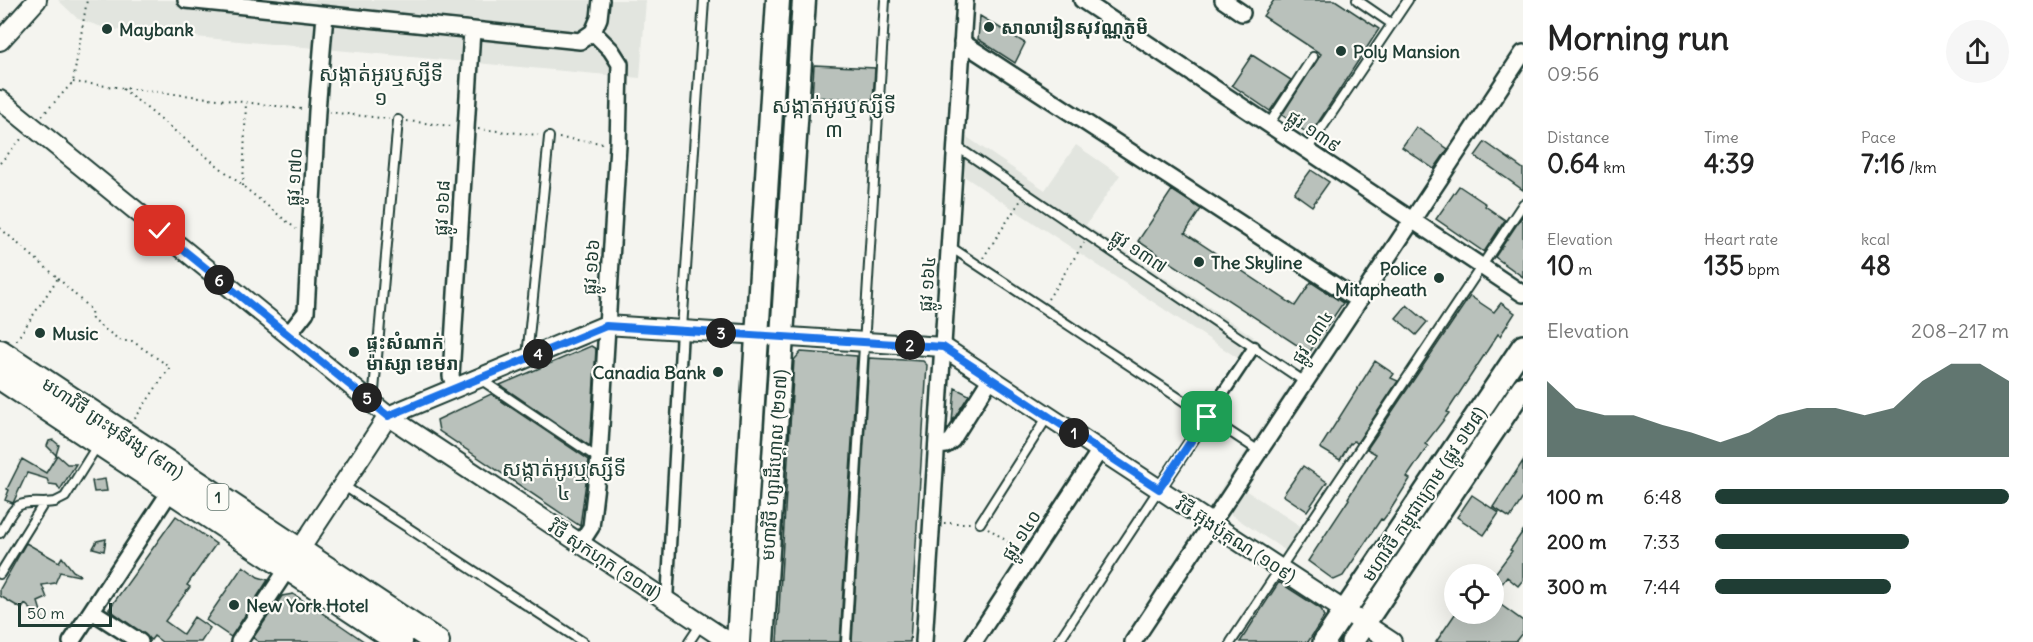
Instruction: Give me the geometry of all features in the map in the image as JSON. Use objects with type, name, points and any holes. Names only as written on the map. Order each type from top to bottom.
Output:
[{"type":"highway","name":"មហាវិថី ព្រះមុនីវង្ស (៩៣)","points":[[2,369],[125,435],[293,559],[400,642]]},
{"type":"highway","name":"មហាវិថី ព្រះមុនីវង្ស (៩៣)","points":[[2,369],[99,443],[171,490],[437,642]]},
{"type":"main road","name":"មហាវិថី ហ្សាដឹហ្គោល (២១៧)","points":[[738,642],[778,0]]},
{"type":"main road","name":"មហាវិថី ហ្សាដឹហ្គោល (២១៧)","points":[[762,642],[804,0]]},
{"type":"main road","name":"មហាវិថី កម្ពុជាក្រោម (ផ្លូវ ១២៨)","points":[[1324,642],[1523,346]]},
{"type":"main road","name":"មហាវិថី កម្ពុជាក្រោម (ផ្លូវ ១២៨)","points":[[1352,642],[1523,387]]},
{"type":"street","points":[[0,41],[37,0]]},
{"type":"street","points":[[186,0],[580,41],[593,32],[599,18],[601,0]]},
{"type":"street","name":"ផ្លូវ ១៦៤","points":[[924,642],[965,0]]},
{"type":"street","name":"ផ្លូវ ១៣៩","points":[[1082,0],[1523,294]]},
{"type":"street","points":[[1223,0],[1242,13]]},
{"type":"street","name":"ផ្លូវ ១៧០","points":[[288,335],[306,312],[317,111],[325,15]]},
{"type":"street","name":"ផ្លូវ ១៦៨","points":[[455,388],[451,376],[472,30]]},
{"type":"street","name":"ផ្លូវ ១៦៦","points":[[580,544],[591,527],[599,459],[618,145],[620,64],[611,50],[593,32]]},
{"type":"street","points":[[963,42],[1359,301]]},
{"type":"street","name":"ផ្លូវ ១៣៤","points":[[1133,642],[1523,53]]},
{"type":"street","name":"វិថី សុកហុក (១០៧)","points":[[0,100],[388,416],[729,642]]},
{"type":"street","name":"វិថី អ៊ុងប៉ូគុណ (១០៩)","points":[[388,416],[606,326],[943,347],[1392,642]]},
{"type":"street","points":[[667,601],[682,330]]},
{"type":"street","points":[[1159,489],[1254,347]]},
{"type":"street","points":[[937,446],[946,445],[952,440],[991,378]]},
{"type":"street","points":[[239,642],[388,416]]},
{"type":"street","name":"ផ្លូវ ១៤០","points":[[974,642],[1100,450]]},
{"type":"street","points":[[71,642],[171,490]]},
{"type":"street","points":[[92,610],[140,642]]},
{"type":"lane","points":[[682,330],[704,0]]},
{"type":"lane","points":[[846,642],[885,0]]},
{"type":"lane","points":[[1357,0],[1392,24]]},
{"type":"lane","points":[[1307,150],[1408,0]]},
{"type":"lane","points":[[1269,124],[1313,57]]},
{"type":"lane","points":[[373,403],[398,120]]},
{"type":"lane","points":[[527,358],[549,137]]},
{"type":"lane","name":"ផ្លូវ ១៣៧","points":[[956,147],[1305,382]]},
{"type":"lane","points":[[1231,642],[1523,204]]},
{"type":"lane","points":[[950,246],[1259,451]]},
{"type":"lane","points":[[478,379],[599,459]]},
{"type":"lane","points":[[980,523],[1048,416]]},
{"type":"lane","points":[[0,533],[19,504],[56,502],[65,497],[99,443]]},
{"type":"lane","points":[[342,485],[583,642]]},
{"type":"lane","points":[[1058,642],[1159,489]]},
{"type":"lane","points":[[0,574],[44,503]]},
{"type":"lane","points":[[689,642],[701,624]]},
{"type":"path","points":[[0,164],[73,82],[87,0]]},
{"type":"path","points":[[73,82],[618,145]]},
{"type":"path","points":[[123,89],[310,240]]},
{"type":"path","points":[[243,186],[246,102]]},
{"type":"path","points":[[979,264],[1026,193]]},
{"type":"path","points":[[0,228],[91,310],[92,320],[121,341],[132,341],[170,367],[125,435]]},
{"type":"path","points":[[1043,307],[1088,235]]},
{"type":"path","points":[[2,369],[58,278]]},
{"type":"shaded area","points":[[58,0],[646,0],[640,78],[108,29],[78,19]]},
{"type":"shaded area","points":[[961,133],[1045,190],[1076,145],[1120,175],[1086,225],[1254,337],[1239,359],[959,173]]},
{"type":"shaded area","points":[[1289,386],[1307,397],[1245,490],[1305,529],[1289,553],[1212,502]]},
{"type":"building","name":"Poly Mansion","points":[[1274,0],[1335,0],[1379,29],[1310,135],[1282,115],[1321,54],[1263,16]]},
{"type":"building","name":"សាលារៀនសុវណ្ណភូមិ","points":[[980,16],[1025,43],[1015,63],[978,39]]},
{"type":"building","points":[[1252,55],[1291,80],[1270,111],[1232,85]]},
{"type":"building","points":[[814,65],[875,68],[873,100],[812,97]]},
{"type":"building","points":[[1416,127],[1448,149],[1434,169],[1402,147]]},
{"type":"building","points":[[1485,142],[1523,169],[1523,190],[1475,156]]},
{"type":"building","points":[[1311,170],[1329,182],[1312,206],[1294,193]]},
{"type":"building","points":[[1459,186],[1505,220],[1484,252],[1436,219]]},
{"type":"building","name":"The Skyline","points":[[1172,190],[1201,209],[1185,233],[1295,306],[1311,282],[1343,303],[1309,353],[1138,241]]},
{"type":"building","points":[[1523,215],[1523,277],[1495,257]]},
{"type":"building","points":[[1470,296],[1494,312],[1501,303],[1515,313],[1500,336],[1498,334],[1447,412],[1449,413],[1425,444],[1428,446],[1407,477],[1410,479],[1389,512],[1383,520],[1381,519],[1343,576],[1334,580],[1308,561],[1376,454],[1367,449]]},
{"type":"building","points":[[1407,305],[1427,322],[1416,335],[1396,318]]},
{"type":"building","points":[[591,346],[596,349],[590,446],[500,385]]},
{"type":"building","points":[[801,352],[857,356],[840,642],[777,642],[794,360]]},
{"type":"building","points":[[869,358],[923,361],[927,365],[910,642],[852,642]]},
{"type":"building","points":[[1375,361],[1394,374],[1391,378],[1398,381],[1357,443],[1354,441],[1350,443],[1340,460],[1320,448]]},
{"type":"building","points":[[955,388],[969,395],[952,422]]},
{"type":"building","points":[[491,394],[589,460],[580,526],[439,431],[437,420]]},
{"type":"building","points":[[53,440],[59,445],[56,455],[47,446],[49,441]]},
{"type":"building","points":[[57,455],[67,464],[76,464],[60,490],[57,485],[49,484],[47,479],[27,473],[13,503],[5,500],[9,490],[7,489],[22,459],[46,473]]},
{"type":"building","points":[[1523,461],[1523,498],[1510,518],[1493,507]]},
{"type":"building","points":[[1303,466],[1327,482],[1307,511],[1283,495]]},
{"type":"building","points":[[105,479],[107,491],[94,492],[92,481]]},
{"type":"building","points":[[1472,495],[1499,513],[1484,535],[1457,517]]},
{"type":"building","points":[[176,516],[216,544],[187,585],[190,587],[165,621],[183,634],[194,617],[210,628],[201,642],[162,642],[154,636],[151,640],[109,609]]},
{"type":"building","points":[[1523,531],[1523,580],[1518,586],[1507,577],[1504,581],[1502,564],[1512,551],[1510,550]]},
{"type":"building","points":[[106,539],[104,551],[93,548],[97,541]]},
{"type":"building","points":[[26,543],[59,562],[62,557],[73,571],[80,575],[60,572],[55,583],[42,585],[47,598],[38,602],[44,621],[25,604],[22,609],[0,596],[0,589]]},
{"type":"building","name":"New York Hotel","points":[[243,566],[258,577],[268,580],[231,637],[206,620]]},
{"type":"building","points":[[1279,582],[1321,609],[1324,617],[1308,642],[1240,642]]},
{"type":"building","points":[[293,594],[365,642],[259,642],[253,638],[282,596]]},
{"type":"building","points":[[1504,607],[1523,621],[1523,632],[1515,642],[1436,642],[1448,624],[1504,624]]},
{"type":"place","name":"សាលារៀនសុវណ្ណភូមិ","points":[[989,27]]},
{"type":"place","name":"Maybank","points":[[107,29]]},
{"type":"place","name":"Poly Mansion","points":[[1341,51]]},
{"type":"place","name":"The Skyline","points":[[1199,262]]},
{"type":"place","name":"Police Mitapheath","points":[[1439,278]]},
{"type":"place","name":"Music","points":[[40,333]]},
{"type":"place","name":"ផ្ទះសំណាក់ ម៉ាស្សា ខេមរា","points":[[354,352]]},
{"type":"place","name":"Canadia Bank","points":[[718,372]]},
{"type":"place","name":"New York Hotel","points":[[234,605]]},
{"type":"district","name":"សង្កាត់អូរឬស្សីទី ១","points":[[381,85]]},
{"type":"district","name":"សង្កាត់អូរឬស្សីទី ៣","points":[[834,117]]},
{"type":"district","name":"សង្កាត់អូរឬស្សីទី ៤","points":[[564,480]]},
{"type":"route","points":[[160,231],[388,416],[606,326],[943,347],[1159,489],[1207,417]]}]
